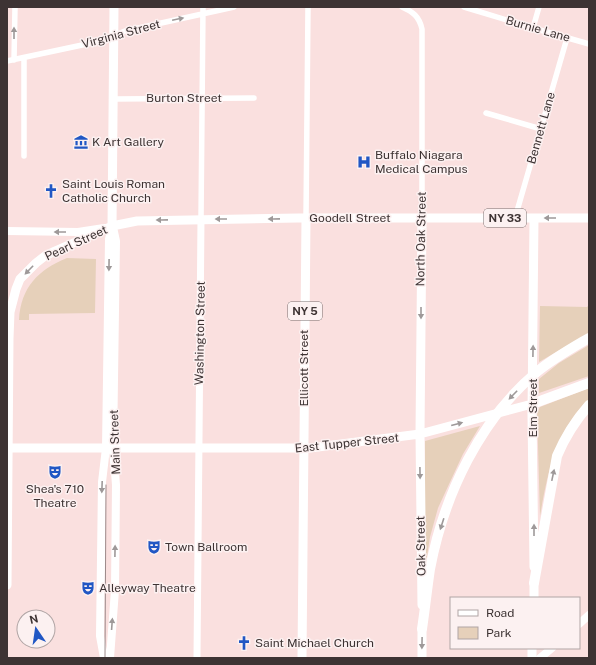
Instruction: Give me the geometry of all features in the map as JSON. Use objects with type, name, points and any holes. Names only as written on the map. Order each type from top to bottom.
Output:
[{"type":"highway","points":[[422,629],[430,569],[436,541],[454,487],[478,441],[489,423],[522,385],[555,359],[589,338]]},
{"type":"highway","points":[[532,404],[589,383]]},
{"type":"highway","points":[[534,583],[557,456],[565,437],[578,417],[589,405]]},
{"type":"main road","points":[[104,658],[100,636],[100,592],[102,482],[109,448],[109,239],[112,226],[114,7]]},
{"type":"main road","name":"Ellicott Street","points":[[302,658],[306,218]]},
{"type":"main road","name":"North Oak Street","points":[[420,434],[422,218]]},
{"type":"main road","name":"Elm Street","points":[[534,218],[532,404],[534,597]]},
{"type":"main road","name":"Goodell Street","points":[[112,226],[137,221],[201,219],[589,218]]},
{"type":"main road","points":[[7,231],[78,232],[112,226]]},
{"type":"main road","name":"Pearl Street","points":[[7,585],[7,448],[10,312],[16,289],[20,279],[36,263],[46,256],[112,226]]},
{"type":"main road","name":"East Tupper Street","points":[[7,448],[304,449],[420,434],[532,404]]},
{"type":"main road","name":"Oak Street","points":[[420,434],[422,658]]},
{"type":"main road","name":"Main Street","points":[[109,448],[116,485],[115,590],[110,658]]},
{"type":"main road","points":[[580,623],[589,615]]},
{"type":"main road","points":[[540,658],[551,649]]},
{"type":"street","points":[[14,7],[14,60]]},
{"type":"street","name":"Washington Street","points":[[197,658],[203,7]]},
{"type":"street","name":"Virginia Street","points":[[7,61],[101,41],[126,31],[234,7]]},
{"type":"street","name":"Ellicott Street","points":[[306,218],[308,7]]},
{"type":"street","name":"North Oak Street","points":[[402,7],[415,14],[421,22],[422,29],[422,218]]},
{"type":"street","name":"Burnie Lane","points":[[464,7],[589,44]]},
{"type":"street","points":[[533,28],[539,7]]},
{"type":"street","name":"Bennett Lane","points":[[515,218],[567,38]]},
{"type":"street","points":[[24,58],[24,156]]},
{"type":"street","name":"Burton Street","points":[[114,99],[254,98]]},
{"type":"street","points":[[486,113],[541,129]]},
{"type":"green space","points":[[67,258],[96,259],[95,313],[29,314],[29,320],[19,320],[23,298],[33,281],[48,268]]},
{"type":"green space","points":[[589,305],[589,333],[539,362],[540,306],[587,307]]},
{"type":"green space","points":[[589,345],[589,376],[539,393],[539,379],[559,363]]},
{"type":"green space","points":[[589,388],[589,399],[568,425],[555,453],[546,484],[540,516],[537,412],[540,407]]},
{"type":"green space","points":[[480,426],[463,454],[438,508],[430,537],[425,569],[425,441]]},
{"type":"tram line","points":[[105,658],[106,485]]},
{"type":"place","name":"K Art Gallery","points":[[81,142]]},
{"type":"place","name":"Buffalo Niagara Medical Campus","points":[[364,162]]},
{"type":"place","name":"Saint Louis Roman Catholic Church","points":[[51,191]]},
{"type":"place","name":"Shea's 710 Theatre","points":[[55,472]]},
{"type":"place","name":"Town Ballroom","points":[[154,547]]},
{"type":"place","name":"Alleyway Theatre","points":[[88,588]]},
{"type":"place","name":"Saint Michael Church","points":[[244,643]]}]
